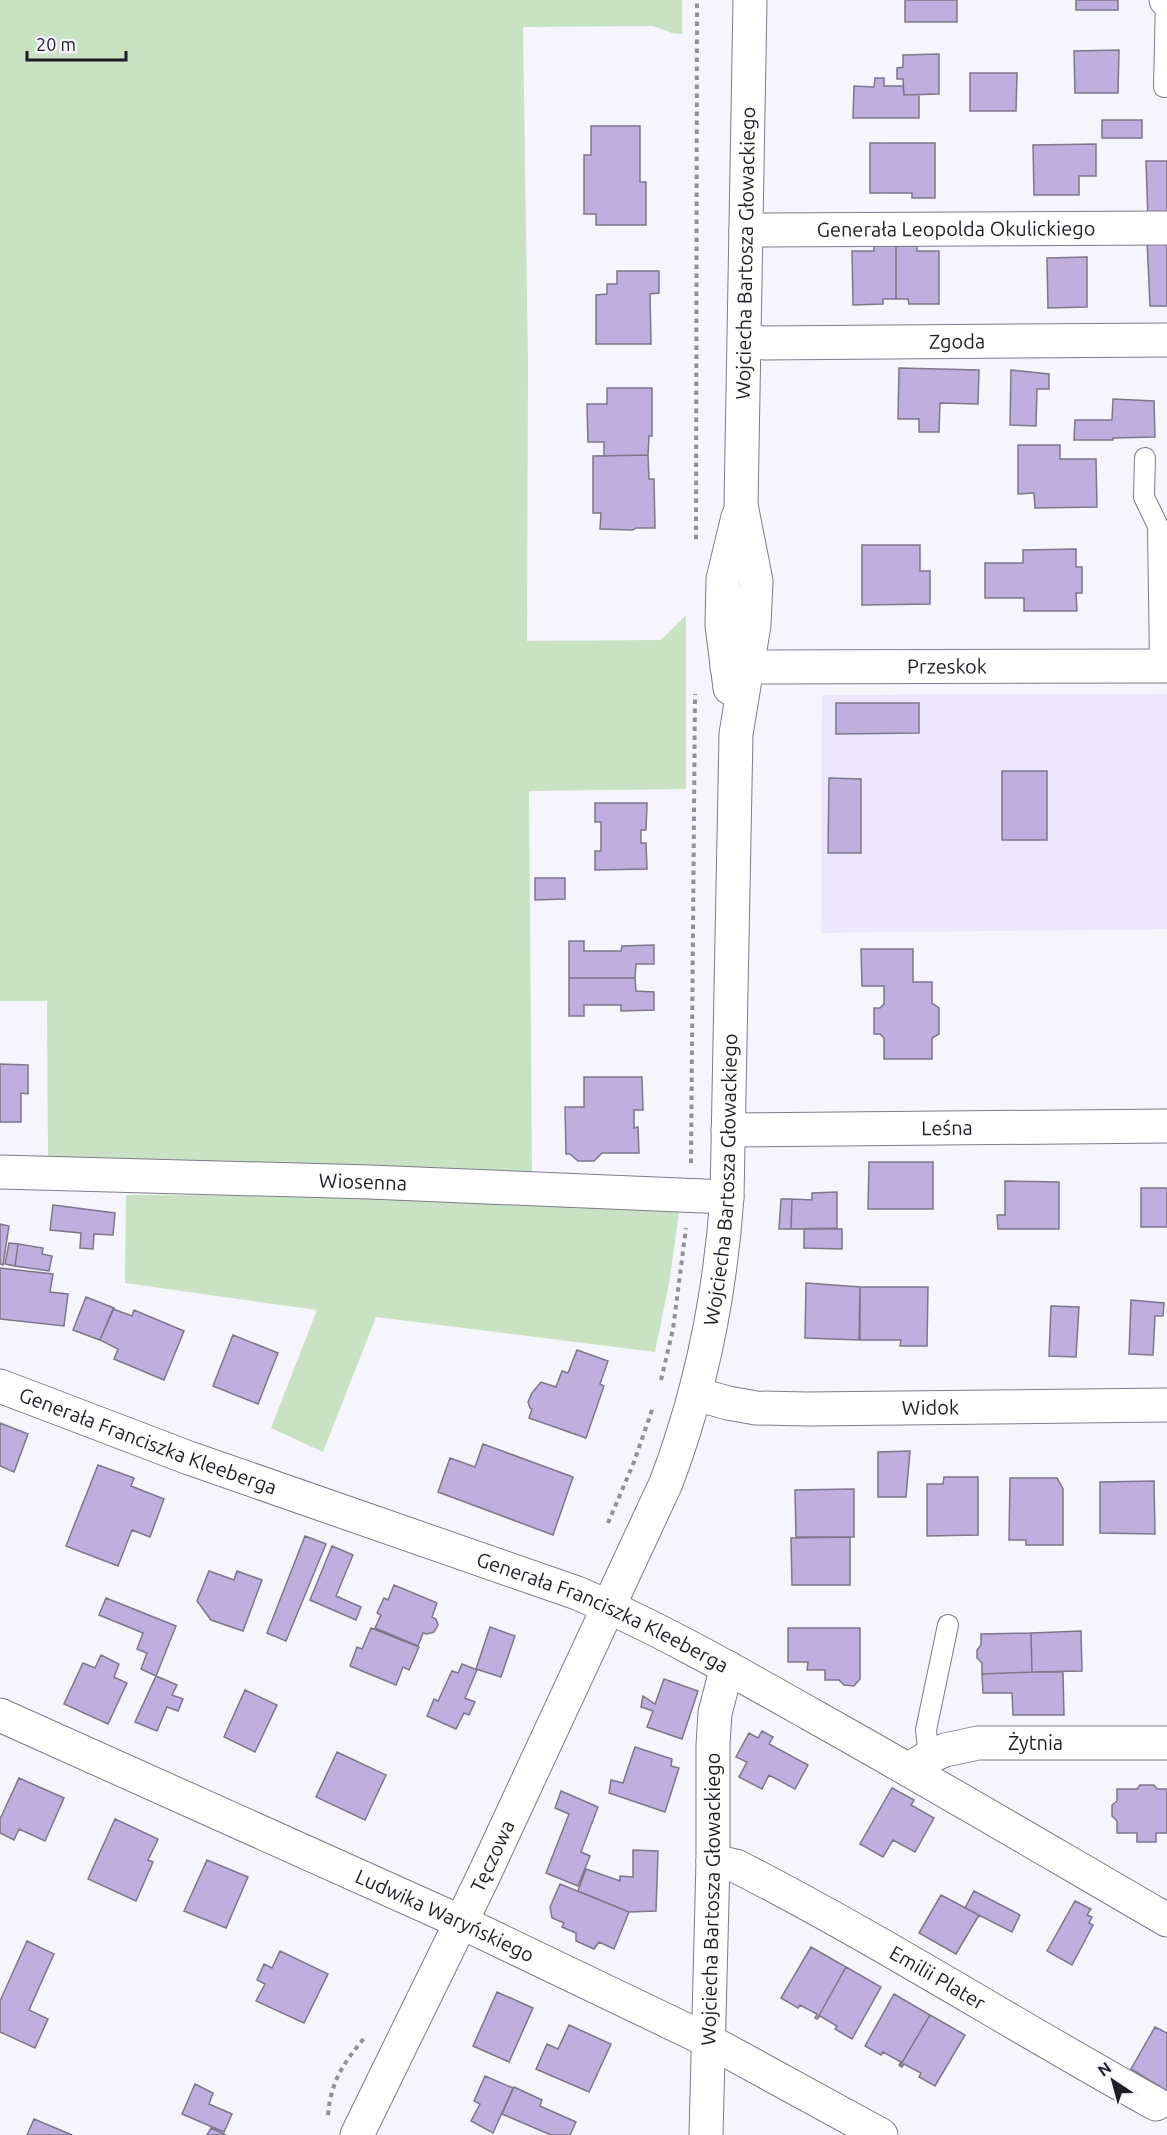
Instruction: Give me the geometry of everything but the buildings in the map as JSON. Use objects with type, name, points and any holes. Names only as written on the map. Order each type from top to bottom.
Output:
[{"type":"street","name":"Wojciecha Bartosza Głowackiego","points":[[608,1606],[666,1483],[682,1440],[707,1348],[717,1296],[723,1246],[727,1197],[737,667],[754,625],[756,581],[741,505],[750,0]]},
{"type":"street","name":"Generała Leopolda Okulickiego","points":[[746,230],[1167,228]]},
{"type":"street","name":"Zgoda","points":[[745,343],[1167,340]]},
{"type":"street","name":"Przeskok","points":[[737,667],[1164,666]]},
{"type":"street","name":"Leśna","points":[[728,1130],[1167,1126]]},
{"type":"street","name":"Wiosenna","points":[[0,1172],[370,1182],[727,1197]]},
{"type":"street","name":"Generała Franciszka Kleeberga","points":[[0,1386],[189,1458],[566,1589],[608,1606],[919,1763],[1167,1920]]},
{"type":"street","name":"Widok","points":[[696,1394],[756,1408],[1167,1405]]},
{"type":"street","name":"Tęczowa","points":[[357,2135],[461,1922],[608,1606]]},
{"type":"street","name":"Wojciecha Bartosza Głowackiego","points":[[706,2135],[713,1861],[713,1734],[719,1692],[727,1667]]},
{"type":"street","name":"Ludwika Waryńskiego","points":[[0,1714],[461,1922],[709,2041],[881,2135]]},
{"type":"street","name":"Żytnia","points":[[919,1763],[945,1750],[978,1743],[1167,1743]]},
{"type":"street","name":"Emilii Plater","points":[[713,1861],[736,1866],[861,1933],[1156,2104]]},
{"type":"lane","points":[[1164,87],[1166,0]]},
{"type":"lane","points":[[1145,458],[1144,497],[1158,526],[1164,666]]},
{"type":"lane","points":[[919,1763],[948,1625]]},
{"type":"path","points":[[696,542],[697,0]]},
{"type":"path","points":[[660,1385],[673,1329],[684,1251],[691,1175],[695,685]]},
{"type":"path","points":[[606,1527],[634,1462],[657,1397]]},
{"type":"path","points":[[328,2119],[332,2088],[341,2068],[370,2030]]},
{"type":"shaded area","points":[[1167,694],[1167,929],[821,933],[822,695]]},
{"type":"green space","points":[[0,0],[682,0],[682,34],[653,26],[523,27],[528,365],[527,641],[661,640],[686,615],[686,789],[529,791],[532,1180],[207,1169],[48,1156],[47,1001],[0,1001]]},
{"type":"green space","points":[[126,1195],[377,1196],[679,1212],[670,1278],[655,1352],[376,1317],[323,1452],[271,1428],[317,1310],[125,1283]]}]
